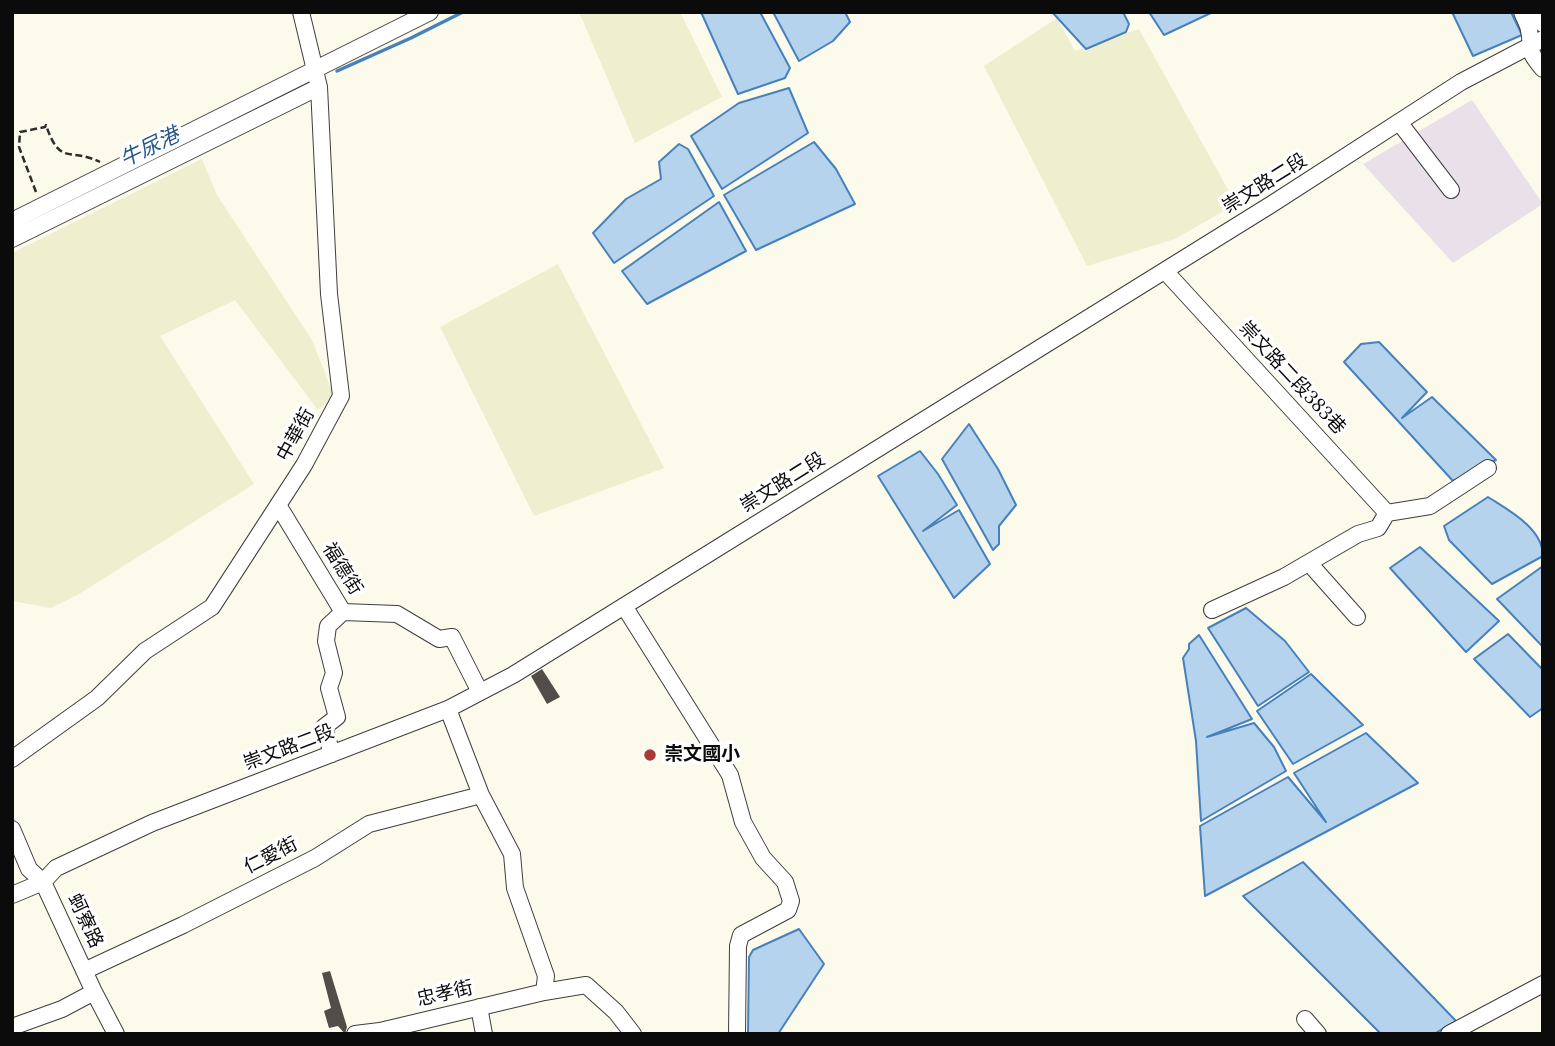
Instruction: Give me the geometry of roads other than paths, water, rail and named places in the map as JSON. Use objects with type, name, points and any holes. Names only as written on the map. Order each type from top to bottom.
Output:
[{"type":"street","name":"中華街","points":[[12,759],[97,698],[145,651],[212,607],[304,465],[341,396],[329,294],[319,87],[300,12]]},
{"type":"street","points":[[12,221],[430,12]]},
{"type":"street","points":[[1522,12],[1536,43],[1532,57],[1543,69]]},
{"type":"street","points":[[1538,12],[1543,24]]},
{"type":"street","name":"崇文路二段","points":[[12,895],[43,882],[56,868],[152,823],[448,709],[513,675],[1165,271],[1461,82],[1536,43]]},
{"type":"street","points":[[12,239],[319,87]]},
{"type":"street","points":[[1399,122],[1451,190]]},
{"type":"street","name":"崇文路二段383巷","points":[[1165,271],[1387,513]]},
{"type":"street","points":[[1212,610],[1309,563],[1358,534],[1378,528],[1387,513],[1430,506],[1488,468]]},
{"type":"street","name":"福德街","points":[[278,505],[343,612],[397,614],[439,639],[452,637],[480,692]]},
{"type":"street","points":[[1309,563],[1357,617]]},
{"type":"street","points":[[624,606],[730,775],[743,822],[763,858],[785,882],[791,901],[788,910],[741,935],[738,946],[737,1034]]},
{"type":"street","points":[[332,754],[324,727],[337,717],[329,688],[334,673],[326,641],[328,626],[343,612]]},
{"type":"street","points":[[448,709],[481,795],[512,854],[514,888],[546,976],[544,992]]},
{"type":"street","name":"仁愛街","points":[[85,971],[315,858],[369,824],[481,795]]},
{"type":"street","name":"蚵寮路","points":[[12,829],[29,869],[43,882],[116,1034]]},
{"type":"street","points":[[1449,1034],[1543,984]]},
{"type":"street","name":"忠孝街","points":[[355,1034],[380,1031],[544,992],[586,985],[616,1012],[633,1034]]},
{"type":"street","points":[[12,1027],[62,1009],[94,992]]},
{"type":"street","points":[[479,1007],[484,1034]]},
{"type":"street","points":[[1305,1019],[1318,1034]]},
{"type":"water","points":[[701,12],[760,12],[790,68],[785,78],[738,94]]},
{"type":"water","points":[[773,12],[845,12],[850,22],[833,41],[799,61]]},
{"type":"water","points":[[1052,12],[1123,12],[1129,24],[1126,32],[1086,49]]},
{"type":"water","points":[[1149,12],[1213,12],[1164,35]]},
{"type":"water","points":[[1452,12],[1511,12],[1522,35],[1473,56]]},
{"type":"water","points":[[789,88],[808,133],[722,189],[691,136],[739,103]]},
{"type":"water","points":[[814,142],[836,169],[855,204],[756,250],[724,195]]},
{"type":"water","points":[[679,144],[688,149],[714,196],[614,263],[593,233],[626,199],[661,179],[659,162]]},
{"type":"water","points":[[719,202],[746,251],[647,304],[622,271]]},
{"type":"water","points":[[1379,342],[1427,392],[1402,418],[1432,397],[1496,460],[1453,481],[1344,362],[1361,344]]},
{"type":"water","points":[[969,424],[998,469],[1016,505],[999,526],[999,544],[993,550],[942,459]]},
{"type":"water","points":[[920,451],[957,505],[923,531],[959,510],[990,564],[954,598],[878,476]]},
{"type":"water","points":[[1488,497],[1531,528],[1541,546],[1543,556],[1492,584],[1449,540],[1444,526]]},
{"type":"water","points":[[1420,547],[1499,621],[1466,652],[1390,568]]},
{"type":"water","points":[[1543,566],[1543,647],[1497,599]]},
{"type":"water","points":[[1246,608],[1285,641],[1309,672],[1258,706],[1208,628]]},
{"type":"water","points":[[1508,634],[1543,670],[1543,708],[1530,717],[1474,659]]},
{"type":"water","points":[[1199,635],[1252,719],[1207,737],[1254,723],[1274,747],[1286,771],[1201,821],[1196,741],[1183,658],[1189,644]]},
{"type":"water","points":[[1311,674],[1363,725],[1293,764],[1257,711]]},
{"type":"water","points":[[1366,733],[1418,783],[1205,896],[1200,826],[1288,777],[1326,822],[1294,773]]},
{"type":"water","points":[[1303,862],[1456,1021],[1434,1034],[1381,1034],[1243,896]]},
{"type":"water","points":[[799,929],[824,964],[778,1034],[748,1034],[749,957],[753,950]]},
{"type":"waterway","name":"牛尿港","points":[[337,71],[463,12]]},
{"type":"place","name":"崇文國小","points":[[650,755]]}]
